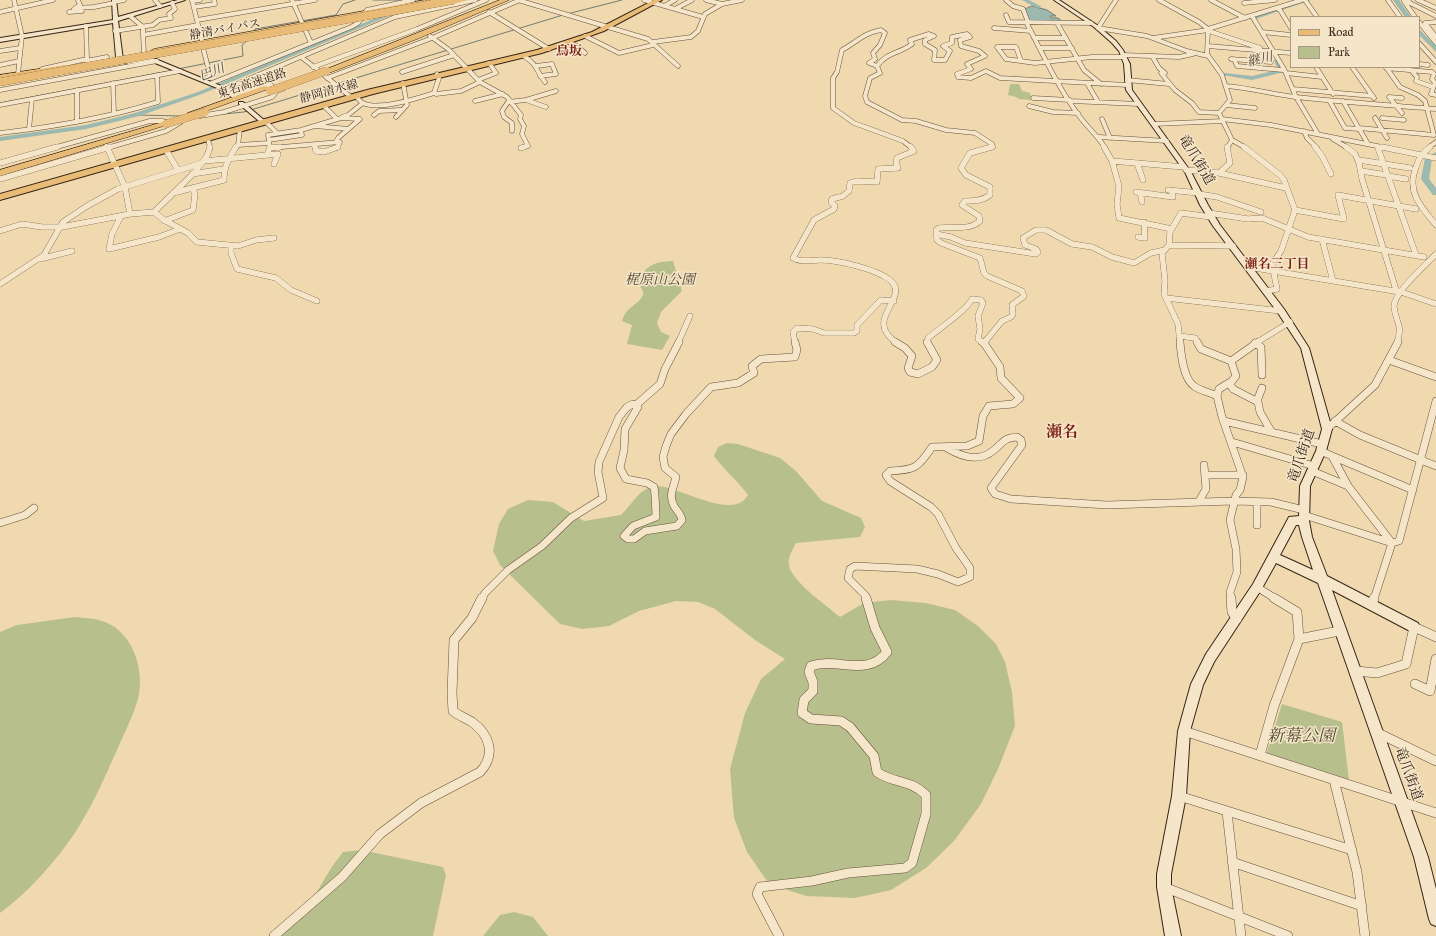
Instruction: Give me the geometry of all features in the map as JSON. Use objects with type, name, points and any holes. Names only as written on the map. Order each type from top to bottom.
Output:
[{"type":"highway","points":[[363,17],[435,0]]},
{"type":"highway","name":"静清バイパス","points":[[380,13],[444,0]]},
{"type":"highway","name":"静清バイパス","points":[[0,81],[454,0]]},
{"type":"highway","points":[[0,81],[96,65],[144,52],[203,44],[304,26],[417,10],[466,0]]},
{"type":"highway","name":"東名高速道路","points":[[325,73],[499,0]]},
{"type":"highway","name":"東名高速道路","points":[[0,173],[167,124],[325,73],[415,38],[506,0]]},
{"type":"highway","points":[[154,51],[223,41],[380,13]]},
{"type":"highway","points":[[0,81],[10,76],[190,49],[223,41]]},
{"type":"highway","points":[[190,49],[203,44]]},
{"type":"highway","points":[[0,81],[44,77],[76,69]]},
{"type":"highway","points":[[0,81],[18,74],[48,70]]},
{"type":"highway","name":"東名高速道路","points":[[0,169],[207,113],[271,90]]},
{"type":"main road","points":[[0,40],[115,21],[183,0]]},
{"type":"main road","points":[[1056,0],[1098,28],[1113,42],[1124,56]]},
{"type":"main road","points":[[114,1],[115,31],[120,59],[129,62],[148,58],[212,83],[225,89],[234,96]]},
{"type":"main road","name":"静岡清水線","points":[[0,197],[208,139],[263,121],[353,96],[437,74],[524,56],[549,49],[608,27],[659,3]]},
{"type":"main road","name":"竜爪街道","points":[[1124,56],[1127,63],[1127,82],[1139,104],[1185,168],[1210,215],[1290,322],[1305,348],[1327,429],[1313,469],[1305,486],[1304,515],[1307,537],[1421,857],[1436,919]]},
{"type":"main road","points":[[246,107],[263,121]]},
{"type":"main road","points":[[1173,936],[1164,887],[1164,874],[1179,796],[1184,731],[1197,684],[1210,658],[1257,587],[1293,520],[1304,515]]},
{"type":"main road","points":[[1274,557],[1414,626]]},
{"type":"street","points":[[14,0],[22,36],[18,74]]},
{"type":"street","points":[[0,12],[15,7],[53,0]]},
{"type":"street","points":[[78,0],[80,5],[67,13],[90,11],[91,7]]},
{"type":"street","points":[[75,8],[91,7],[124,0]]},
{"type":"street","points":[[156,0],[160,6]]},
{"type":"street","points":[[200,0],[192,1],[210,75],[204,80]]},
{"type":"street","points":[[194,7],[215,4],[214,0]]},
{"type":"street","points":[[143,35],[293,2],[315,0]]},
{"type":"street","points":[[212,83],[351,27],[370,9],[413,0]]},
{"type":"street","points":[[225,89],[395,18],[475,0]]},
{"type":"street","points":[[314,67],[478,6],[486,0]]},
{"type":"street","points":[[325,73],[432,38],[519,0],[648,39],[678,66]]},
{"type":"street","points":[[644,0],[703,16]]},
{"type":"street","points":[[659,3],[675,0]]},
{"type":"street","points":[[675,9],[692,0]]},
{"type":"street","points":[[706,0],[722,4]]},
{"type":"street","points":[[585,36],[619,53],[653,44],[691,37],[698,31],[703,16],[722,4],[742,0]]},
{"type":"street","points":[[1006,0],[1013,6],[1024,9],[1023,11],[1034,38],[1058,82],[1078,114],[1099,137],[1112,161],[1120,186],[1117,204],[1119,218],[1172,229]]},
{"type":"street","points":[[1107,0],[1115,2],[1098,28],[1128,32],[1153,38],[1194,53],[1208,56]]},
{"type":"street","points":[[1160,1],[1172,0]]},
{"type":"street","points":[[1211,0],[1245,18]]},
{"type":"street","points":[[1244,3],[1276,0]]},
{"type":"street","points":[[1153,38],[1172,34],[1208,30],[1304,0],[1316,16]]},
{"type":"street","points":[[1388,0],[1399,16]]},
{"type":"street","points":[[1403,0],[1414,16]]},
{"type":"street","points":[[1408,0],[1410,3],[1436,16]]},
{"type":"street","points":[[1418,0],[1436,8]]},
{"type":"street","points":[[1160,1],[1199,22],[1208,30],[1272,52]]},
{"type":"street","points":[[1264,1],[1280,10],[1290,26]]},
{"type":"street","points":[[293,2],[311,43]]},
{"type":"street","points":[[115,31],[153,25],[158,20],[171,18],[169,14],[175,9],[172,3]]},
{"type":"street","points":[[486,11],[549,49]]},
{"type":"street","points":[[1005,30],[1009,22],[1006,15]]},
{"type":"street","points":[[130,16],[142,26],[144,52]]},
{"type":"street","points":[[1252,16],[1318,134]]},
{"type":"street","points":[[1009,22],[1091,23]]},
{"type":"street","points":[[1436,22],[1426,23],[1436,37]]},
{"type":"street","points":[[1057,23],[1084,70],[1101,84]]},
{"type":"street","points":[[1420,23],[1436,43]]},
{"type":"street","points":[[86,26],[86,61]]},
{"type":"street","points":[[994,28],[1031,31]]},
{"type":"street","points":[[417,29],[421,31]]},
{"type":"street","points":[[778,936],[757,894],[760,887],[774,884],[812,881],[848,873],[905,868],[912,863],[926,814],[926,795],[919,786],[884,778],[877,772],[874,756],[850,727],[840,720],[811,720],[802,713],[801,706],[803,700],[813,690],[813,682],[809,672],[811,666],[821,663],[863,666],[876,664],[883,659],[886,652],[875,628],[865,596],[848,578],[852,567],[859,564],[900,566],[932,572],[958,582],[970,577],[970,568],[956,548],[938,514],[931,507],[890,481],[886,475],[890,471],[909,470],[920,465],[932,447],[947,448],[973,446],[979,441],[986,410],[989,406],[996,404],[1013,404],[1020,398],[1018,394],[1000,378],[1000,367],[984,343],[978,339],[977,336],[980,330],[978,316],[983,302],[981,300],[972,299],[969,306],[959,312],[928,338],[928,347],[936,354],[936,363],[921,375],[914,374],[909,371],[908,367],[912,356],[910,352],[893,341],[885,333],[883,318],[884,313],[894,301],[895,286],[893,282],[878,274],[843,263],[822,260],[801,261],[792,258],[806,237],[814,220],[834,209],[835,206],[831,202],[832,199],[843,196],[849,191],[850,183],[856,181],[877,182],[878,168],[898,168],[896,163],[897,158],[914,151],[904,143],[863,127],[838,114],[833,108],[833,78],[837,72],[842,50],[855,44],[861,36],[869,32],[881,30],[885,33],[880,45],[873,53],[875,59],[869,63],[877,66]]},
{"type":"street","points":[[1208,30],[1208,56],[1222,74],[1230,100],[1219,113]]},
{"type":"street","points":[[1262,32],[1290,35]]},
{"type":"street","points":[[877,66],[884,56],[905,50],[912,44],[909,41],[910,40],[928,34],[934,36],[925,42],[935,50],[935,61],[944,61],[950,52],[943,46],[952,43],[952,37],[967,34],[970,37],[961,38],[961,46],[979,51],[985,56],[967,64],[971,69],[957,74],[956,75],[958,77],[971,78],[986,70],[997,77],[1058,82],[1101,84],[1127,82],[1169,84]]},
{"type":"street","points":[[428,35],[449,50],[479,81],[503,94],[511,101],[521,115],[520,119],[524,126],[522,134],[528,146],[521,148]]},
{"type":"street","points":[[1034,38],[1066,38]]},
{"type":"street","points":[[568,42],[577,46],[585,53]]},
{"type":"street","points":[[1244,42],[1247,50]]},
{"type":"street","points":[[1420,44],[1436,62]]},
{"type":"street","points":[[1208,46],[1290,53]]},
{"type":"street","points":[[1021,61],[1016,48],[997,47],[1000,54],[1006,59],[1035,63],[1078,58],[1124,56],[1179,57],[1194,53]]},
{"type":"street","points":[[0,51],[20,48]]},
{"type":"street","points":[[367,48],[372,50]]},
{"type":"street","points":[[1040,48],[1072,48]]},
{"type":"street","points":[[402,72],[454,56]]},
{"type":"street","points":[[524,56],[536,66],[548,93]]},
{"type":"street","points":[[1152,56],[1159,68],[1165,73],[1161,73],[1169,84],[1192,103],[1199,112],[1219,113]]},
{"type":"street","points":[[34,71],[107,57]]},
{"type":"street","points":[[301,57],[325,73],[363,103],[381,105],[406,102],[434,93],[441,94],[461,91],[496,73],[489,63]]},
{"type":"street","points":[[1271,62],[1233,59],[1237,66],[1322,76]]},
{"type":"street","points":[[0,64],[19,61]]},
{"type":"street","points":[[1258,61],[1261,68]]},
{"type":"street","points":[[0,90],[157,62]]},
{"type":"street","points":[[536,66],[552,64],[556,74],[540,76]]},
{"type":"street","points":[[1420,64],[1428,65]]},
{"type":"street","points":[[44,77],[86,70],[96,65]]},
{"type":"street","points":[[877,66],[880,73],[870,78],[865,96],[867,102],[872,106],[902,120],[923,122],[946,130],[975,133],[992,144],[993,147],[970,152],[961,168],[968,177],[981,182],[990,188],[990,195],[987,198],[978,201],[965,201],[962,205],[979,216],[980,221],[978,224],[968,227],[939,228],[936,230],[938,240],[980,258],[984,273],[987,276],[1022,291],[1024,294],[1024,296],[1012,305],[1013,314],[1011,317],[1002,321],[984,343]]},
{"type":"street","points":[[1317,68],[1332,92],[1352,117],[1368,144]]},
{"type":"street","points":[[1353,68],[1373,96],[1386,109]]},
{"type":"street","points":[[1329,100],[1345,128],[1433,136],[1433,127],[1425,101],[1418,95],[1400,87],[1387,68]]},
{"type":"street","points":[[1394,68],[1432,72],[1434,74],[1432,79],[1435,84]]},
{"type":"street","points":[[1411,70],[1417,77],[1416,81],[1419,84],[1435,84]]},
{"type":"street","points":[[0,105],[180,71]]},
{"type":"street","points":[[434,93],[439,78],[437,74]]},
{"type":"street","points":[[0,132],[77,122],[158,102],[157,75]]},
{"type":"street","points":[[396,117],[407,105],[403,83]]},
{"type":"street","points":[[1087,83],[1098,102]]},
{"type":"street","points":[[112,84],[114,114]]},
{"type":"street","points":[[1435,84],[1431,94],[1436,95]]},
{"type":"street","points":[[0,163],[101,136],[150,121],[162,121],[167,124],[194,115],[224,112],[246,107],[272,97],[271,86],[264,85],[234,96]]},
{"type":"street","points":[[1226,86],[1255,89],[1268,93],[1296,97],[1436,109]]},
{"type":"street","points":[[1293,89],[1373,96]]},
{"type":"street","points":[[77,90],[77,122]]},
{"type":"street","points":[[512,131],[512,123],[504,117],[502,111],[508,102],[526,100],[556,91]]},
{"type":"street","points":[[475,102],[503,94]]},
{"type":"street","points":[[1402,98],[1389,97],[1402,113]]},
{"type":"street","points":[[1033,98],[1139,104]]},
{"type":"street","points":[[29,129],[32,99]]},
{"type":"street","points":[[526,100],[546,107]]},
{"type":"street","points":[[269,147],[268,135],[301,130],[348,115],[363,103]]},
{"type":"street","points":[[324,105],[339,118],[360,119],[338,138],[336,142]]},
{"type":"street","points":[[1226,105],[1255,108]]},
{"type":"street","points":[[1029,106],[1053,112],[1078,114]]},
{"type":"street","points":[[374,115],[379,111],[401,110]]},
{"type":"street","points":[[1219,113],[1232,140],[1280,175],[1284,180],[1295,210],[1290,229],[1281,250],[1272,264],[1277,289],[1266,291]]},
{"type":"street","points":[[1389,114],[1393,119]]},
{"type":"street","points":[[1339,117],[1352,117]]},
{"type":"street","points":[[1375,118],[1387,138]]},
{"type":"street","points":[[1382,118],[1404,120]]},
{"type":"street","points":[[1102,119],[1110,138]]},
{"type":"street","points":[[1154,124],[1222,120],[1272,125],[1436,158]]},
{"type":"street","points":[[263,121],[277,133]]},
{"type":"street","points":[[0,179],[166,131],[167,124]]},
{"type":"street","points":[[312,126],[349,129]]},
{"type":"street","points":[[172,193],[224,180],[224,169],[228,159],[238,145],[240,128]]},
{"type":"street","points":[[0,284],[40,259],[62,227],[63,222],[80,210],[125,187],[203,162],[228,159],[269,147],[302,135],[301,130]]},
{"type":"street","points":[[1304,131],[1305,138],[1322,154],[1324,164],[1331,174]]},
{"type":"street","points":[[1329,136],[1354,152],[1359,160],[1369,201],[1396,290],[1400,292]]},
{"type":"street","points":[[1099,137],[1167,141]]},
{"type":"street","points":[[0,231],[22,224],[42,227],[62,227],[130,214],[154,212],[203,162],[210,151],[211,145],[208,139]]},
{"type":"street","points":[[1219,173],[1230,163],[1227,146],[1232,140]]},
{"type":"street","points":[[234,152],[269,147],[340,142],[338,148],[324,152],[316,151],[314,145]]},
{"type":"street","points":[[1436,142],[1422,155],[1412,178],[1412,189],[1417,202],[1436,225]]},
{"type":"street","points":[[238,145],[269,147],[278,154],[274,164]]},
{"type":"street","points":[[107,147],[125,187],[130,214]]},
{"type":"street","points":[[1378,148],[1416,256]]},
{"type":"street","points":[[166,150],[178,170]]},
{"type":"street","points":[[1359,160],[1410,168]]},
{"type":"street","points":[[1112,161],[1219,173],[1286,188]]},
{"type":"street","points":[[1137,164],[1143,180]]},
{"type":"street","points":[[192,174],[224,169]]},
{"type":"street","points":[[1361,171],[1406,179]]},
{"type":"street","points":[[164,220],[193,210],[195,194],[192,188]]},
{"type":"street","points":[[1142,202],[1138,192],[1173,197],[1170,190],[1217,197],[1222,200],[1261,212]]},
{"type":"street","points":[[1295,210],[1344,219],[1338,195],[1416,209]]},
{"type":"street","points":[[154,212],[164,220],[193,237],[197,242],[238,246],[256,240],[274,238]]},
{"type":"street","points":[[1217,396],[1196,387],[1191,383],[1182,362],[1175,315],[1166,298],[1162,256],[1169,245],[1172,229],[1181,213],[1235,218],[1262,218],[1308,237],[1424,257]]},
{"type":"street","points":[[121,216],[112,234],[109,249],[158,237],[180,229]]},
{"type":"street","points":[[1138,237],[1145,238],[1146,232],[1143,228],[1144,222]]},
{"type":"street","points":[[936,234],[951,237],[965,244],[998,250],[1036,254],[1038,252],[1036,249],[1025,245],[1023,238],[1036,230],[1046,230],[1072,244],[1092,247],[1112,257],[1134,263],[1151,253],[1165,250]]},
{"type":"street","points":[[1322,239],[1333,281]]},
{"type":"street","points":[[1169,245],[1233,246]]},
{"type":"street","points":[[231,246],[231,253],[237,269],[276,278],[291,290],[317,301]]},
{"type":"street","points":[[40,259],[72,251]]},
{"type":"street","points":[[1327,429],[1348,408],[1375,385],[1389,360],[1401,329],[1394,306],[1400,292],[1436,254]]},
{"type":"street","points":[[1249,267],[1400,292],[1436,304]]},
{"type":"street","points":[[1166,298],[1281,311]]},
{"type":"street","points":[[636,405],[637,410],[625,428],[624,452],[619,466],[626,479],[632,482],[650,483],[653,485],[655,488],[654,503],[658,511],[656,517],[630,527],[625,531],[624,536],[628,539],[634,538],[645,530],[677,526],[682,520],[682,517],[674,508],[671,493],[676,477],[665,468],[662,458],[663,453],[674,429],[711,387],[727,386],[738,383],[750,377],[754,373],[752,366],[755,362],[766,357],[790,359],[795,357],[798,353],[793,332],[797,328],[813,329],[824,333],[854,333],[857,331],[857,325],[881,300],[894,301]]},
{"type":"street","points":[[274,936],[342,877],[380,834],[421,803],[480,772],[487,766],[491,756],[488,742],[471,722],[453,711],[451,688],[455,654],[454,640],[472,618],[485,593],[508,570],[542,546],[571,518],[602,498],[603,491],[599,476],[599,460],[606,448],[613,429],[630,405],[636,405],[660,384],[667,364],[676,349],[684,327],[690,316]]},
{"type":"street","points":[[1231,361],[1255,343],[1290,322]]},
{"type":"street","points":[[1179,336],[1195,338],[1201,349],[1231,361],[1236,370],[1235,380],[1219,389],[1217,396],[1243,475],[1243,483],[1234,501],[1230,520],[1236,549],[1236,572],[1230,592],[1232,612],[1237,619]]},
{"type":"street","points":[[1255,343],[1261,347],[1262,375]]},
{"type":"street","points":[[1389,360],[1436,377]]},
{"type":"street","points":[[1229,383],[1233,389],[1257,401],[1260,406],[1260,412],[1271,431]]},
{"type":"street","points":[[1257,401],[1262,388]]},
{"type":"street","points":[[947,448],[962,457],[975,458],[991,453],[1006,438],[1017,437],[1021,440],[1022,445],[991,488],[995,494],[1006,498],[1107,505],[1199,501],[1271,502],[1304,515],[1392,543],[1399,541],[1436,401]]},
{"type":"street","points":[[1224,421],[1271,431],[1321,448],[1332,456],[1413,490]]},
{"type":"street","points":[[1335,421],[1360,435],[1436,466]]},
{"type":"street","points":[[1232,442],[1313,469],[1348,486]]},
{"type":"street","points":[[1332,456],[1348,486],[1392,543]]},
{"type":"street","points":[[1199,501],[1205,494],[1207,485],[1204,465]]},
{"type":"street","points":[[1206,475],[1243,475]]},
{"type":"street","points":[[1257,503],[1257,525]]},
{"type":"street","points":[[0,523],[25,515],[34,508]]},
{"type":"street","points":[[1372,604],[1392,543]]},
{"type":"street","points":[[1257,587],[1296,612],[1299,639],[1274,706],[1260,755]]},
{"type":"street","points":[[1356,671],[1377,673],[1406,664],[1414,626],[1436,637]]},
{"type":"street","points":[[1299,639],[1340,631]]},
{"type":"street","points":[[1415,684],[1430,691],[1436,659]]},
{"type":"street","points":[[1184,731],[1436,813]]},
{"type":"street","points":[[1378,733],[1436,761]]},
{"type":"street","points":[[1334,780],[1352,850],[1362,906],[1365,936]]},
{"type":"street","points":[[1179,796],[1352,850]]},
{"type":"street","points":[[1227,812],[1240,936]]},
{"type":"street","points":[[1232,862],[1362,906]]},
{"type":"street","points":[[1164,887],[1288,936]]},
{"type":"green space","points":[[1010,84],[1019,84],[1022,91],[1030,93],[1032,100],[1019,99],[1008,95]]},
{"type":"green space","name":"梶原山公園","points":[[673,261],[682,291],[661,312],[657,323],[661,332],[670,336],[662,350],[627,344],[632,325],[622,321],[627,312],[641,299],[643,295],[638,282],[639,278],[646,269],[653,265],[660,262]]},
{"type":"green space","points":[[727,443],[738,444],[780,458],[796,471],[822,501],[861,518],[865,527],[860,537],[796,543],[789,558],[790,569],[799,582],[840,617],[864,603],[891,600],[926,603],[955,610],[978,626],[996,644],[1005,662],[1012,692],[1015,726],[998,769],[981,804],[954,841],[926,868],[891,890],[855,898],[806,896],[769,884],[747,852],[734,818],[730,769],[745,713],[761,679],[785,659],[755,640],[715,609],[698,602],[676,601],[639,611],[609,626],[582,629],[560,624],[500,565],[493,551],[499,524],[508,509],[528,500],[553,502],[584,521],[621,515],[641,493],[650,487],[656,486],[666,487],[705,501],[719,504],[731,505],[741,502],[748,495],[714,456],[718,447]]},
{"type":"green space","points":[[75,617],[90,618],[105,622],[115,627],[130,644],[135,654],[140,677],[138,699],[134,712],[103,780],[78,828],[62,851],[32,885],[11,905],[0,913],[0,632],[17,625]]},
{"type":"green space","name":"新幕公園","points":[[1282,704],[1342,722],[1349,780],[1266,755]]},
{"type":"green space","points":[[361,850],[443,867],[446,875],[433,936],[268,936],[290,926],[302,917],[331,868],[343,852]]},
{"type":"green space","points":[[514,912],[533,917],[548,936],[483,936],[500,915]]},
{"type":"water","points":[[1032,6],[1047,10],[1056,16],[1050,16],[1051,18],[1058,18],[1064,23],[1029,22],[1024,10]]},
{"type":"waterway","points":[[253,33],[255,29],[336,15],[343,4],[355,0]]},
{"type":"waterway","points":[[373,0],[403,0]]},
{"type":"waterway","name":"巴川","points":[[0,139],[86,127],[137,115],[200,93],[424,0]]},
{"type":"waterway","points":[[567,14],[622,0]]},
{"type":"waterway","points":[[1025,0],[1039,7]]},
{"type":"waterway","name":"継川","points":[[1259,28],[1253,18],[1308,0]]},
{"type":"waterway","points":[[1396,0],[1407,16]]},
{"type":"waterway","points":[[214,115],[244,112],[563,15]]},
{"type":"waterway","points":[[1420,32],[1436,50]]},
{"type":"waterway","points":[[178,69],[243,56],[242,45],[248,40]]},
{"type":"waterway","name":"継川","points":[[1225,75],[1252,78],[1282,71],[1277,60]]},
{"type":"waterway","points":[[0,103],[174,70]]},
{"type":"waterway","points":[[137,115],[181,116]]},
{"type":"waterway","points":[[1436,154],[1429,158],[1425,179],[1436,193]]},
{"type":"district","name":"鳥坂","points":[[569,52]]},
{"type":"district","name":"瀬名三丁目","points":[[1277,265]]},
{"type":"district","name":"瀬名","points":[[1062,433]]}]
